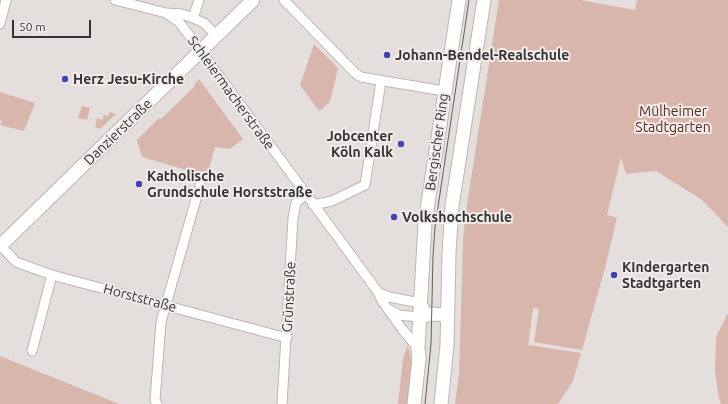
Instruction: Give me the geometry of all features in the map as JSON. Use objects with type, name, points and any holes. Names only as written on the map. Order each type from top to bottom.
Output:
[{"type":"main road","name":"Danzierstraße","points":[[0,246],[253,0]]},
{"type":"main road","name":"Bergischer Ring","points":[[414,404],[419,359],[418,348],[426,316],[420,303],[425,222],[459,0]]},
{"type":"main road","name":"Bergischer Ring","points":[[441,404],[446,345],[452,206],[484,0]]},
{"type":"main road","points":[[426,316],[447,315]]},
{"type":"street","points":[[0,24],[6,0]]},
{"type":"street","name":"Schleiermacherstraße","points":[[115,0],[141,3],[166,13],[179,22],[378,292],[387,308],[418,348]]},
{"type":"street","points":[[193,18],[199,0]]},
{"type":"street","points":[[284,0],[354,72],[361,76],[381,81],[444,91]]},
{"type":"street","name":"Schleiermacherstraße","points":[[166,13],[182,14],[204,23],[216,36]]},
{"type":"street","points":[[313,204],[332,201],[365,185],[381,81]]},
{"type":"street","points":[[157,404],[155,400],[161,322],[200,185]]},
{"type":"street","name":"Grünstraße","points":[[282,404],[293,218],[296,203],[306,194]]},
{"type":"street","name":"Horststraße","points":[[0,246],[16,262],[52,275],[166,304],[287,338]]},
{"type":"street","points":[[32,351],[52,275]]},
{"type":"street","points":[[378,292],[389,297],[420,303]]},
{"type":"street","points":[[387,308],[399,315],[426,316]]},
{"type":"green space","name":"Mülheimer Stadtgarten","points":[[499,0],[580,0],[635,10],[637,0],[728,0],[728,227],[702,200],[656,171],[626,174],[621,157],[607,215],[617,218],[605,268],[582,350],[534,342],[540,309],[533,308],[528,347],[529,345],[581,353],[573,381],[558,404],[455,404],[459,374],[463,240],[466,211]]},
{"type":"green space","points":[[314,44],[338,68],[330,102],[319,111],[300,85]]},
{"type":"green space","points":[[199,79],[243,139],[230,149],[215,147],[207,176],[142,157],[137,140],[195,86],[194,85]]},
{"type":"green space","points":[[0,92],[35,103],[24,131],[0,125],[2,121],[0,120]]},
{"type":"green space","points":[[82,106],[90,108],[87,120],[78,118]]},
{"type":"green space","points":[[110,112],[116,114],[100,129],[95,127],[97,118],[102,120],[104,115],[108,116]]},
{"type":"green space","points":[[728,313],[728,404],[721,404],[715,372],[716,337]]},
{"type":"green space","points":[[408,344],[411,360],[411,371],[407,404],[398,404],[403,359]]},
{"type":"green space","points":[[0,356],[119,404],[0,404]]},
{"type":"tram line","points":[[425,404],[431,344],[435,227],[469,0]]},
{"type":"place","name":"Johann-Bendel-Realschule","points":[[387,55]]},
{"type":"place","name":"Herz Jesu-Kirche","points":[[65,79]]},
{"type":"place","name":"Jobcenter Köln Kalk","points":[[401,144]]},
{"type":"place","name":"Katholische Grundschule Horststraße","points":[[139,184]]},
{"type":"place","name":"Volkshochschule","points":[[394,217]]},
{"type":"place","name":"KIndergarten Stadtgarten","points":[[614,275]]}]
